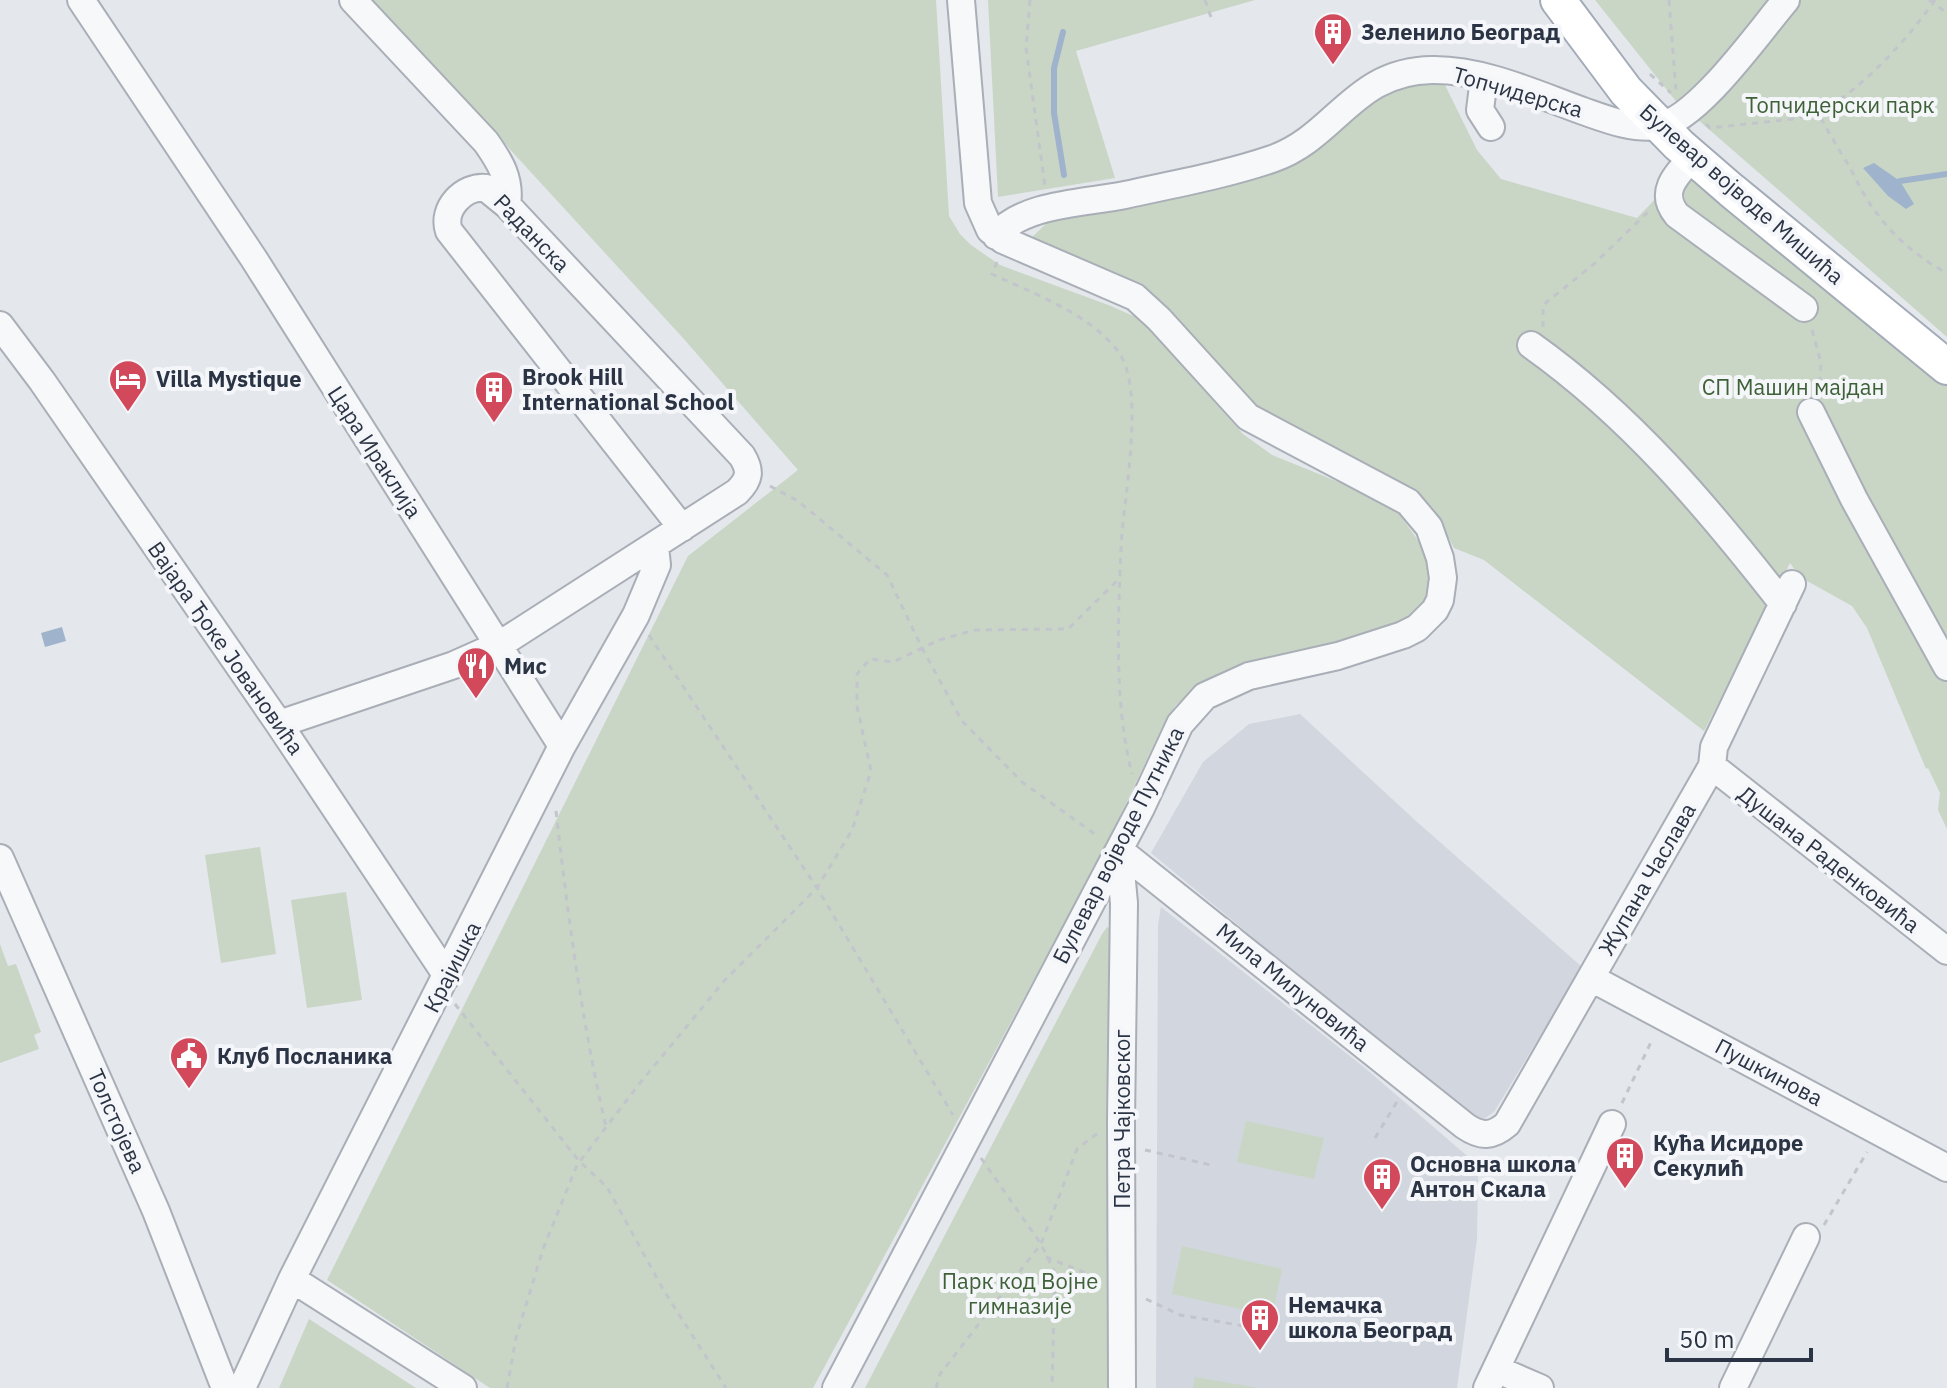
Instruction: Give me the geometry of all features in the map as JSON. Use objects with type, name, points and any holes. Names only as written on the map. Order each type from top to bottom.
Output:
[{"type":"main road","name":"Булевар војводе Мишића","points":[[1558,0],[1626,91],[1659,126],[1947,367]]},
{"type":"street","name":"Цара Ираклија","points":[[81,0],[246,248],[499,645],[557,757]]},
{"type":"street","points":[[353,0],[486,142],[502,166],[508,182],[507,205]]},
{"type":"street","points":[[961,0],[978,203],[985,222],[996,236]]},
{"type":"street","points":[[1659,126],[1689,112],[1786,0]]},
{"type":"street","name":"Топчидерска","points":[[996,236],[1014,220],[1046,210],[1125,195],[1271,159],[1299,148],[1359,94],[1396,76],[1430,70],[1484,78],[1618,123],[1659,126]]},
{"type":"street","points":[[1484,78],[1480,110],[1491,127]]},
{"type":"street","points":[[1693,157],[1678,173],[1667,194],[1670,207],[1804,308]]},
{"type":"street","name":"Раданска","points":[[682,528],[449,231],[446,218],[451,207],[475,187],[492,190],[507,205],[742,456],[749,475]]},
{"type":"street","name":"Булевар војводе Путника","points":[[836,1388],[1141,808],[1183,717],[1205,696],[1249,676],[1338,656],[1417,628],[1435,610],[1440,600],[1443,578],[1440,558],[1429,527],[1408,502],[1244,414],[1159,319],[1135,297],[1020,250],[996,236]]},
{"type":"street","name":"Вајара Ђоке Јовановића","points":[[0,325],[279,724],[443,984]]},
{"type":"street","name":"Жупана Часлава","points":[[1465,1126],[1476,1134],[1487,1136],[1507,1124],[1712,766],[1714,747],[1788,594],[1628,424],[1542,352]]},
{"type":"street","points":[[1811,412],[1854,499],[1947,667]]},
{"type":"street","points":[[279,724],[454,665],[499,645],[737,492],[749,475]]},
{"type":"street","name":"Крајишка","points":[[242,1388],[292,1279],[557,757],[636,615],[657,565],[655,546]]},
{"type":"street","name":"Душана Раденковића","points":[[1712,766],[1947,951]]},
{"type":"street","name":"Мила Милуновића","points":[[1119,850],[1465,1126]]},
{"type":"street","name":"Петра Чајковског","points":[[1119,850],[1124,903],[1111,1138],[1122,1287],[1122,1388]]},
{"type":"street","name":"Толстојева","points":[[0,858],[156,1211],[225,1388]]},
{"type":"street","name":"Пушкинова","points":[[1591,978],[1947,1168]]},
{"type":"street","points":[[1540,1388],[1492,1378],[1612,1124]]},
{"type":"street","points":[[1733,1388],[1806,1237]]},
{"type":"street","points":[[292,1279],[463,1388]]},
{"type":"path","points":[[1030,0],[1026,48],[1043,164],[1046,210]]},
{"type":"path","points":[[1205,0],[1212,20]]},
{"type":"path","points":[[1646,71],[1677,99],[1669,0]]},
{"type":"path","points":[[1710,128],[1819,114],[1866,79],[1914,30],[1932,1],[1947,13]]},
{"type":"path","points":[[1819,114],[1833,144],[1894,235],[1947,273]]},
{"type":"path","points":[[1542,352],[1543,305],[1594,264],[1667,194]]},
{"type":"path","points":[[992,274],[1062,308],[1089,326],[1120,352],[1126,367],[1132,389],[1131,433],[1122,522],[1119,653],[1127,755],[1141,808]]},
{"type":"path","points":[[1804,308],[1821,363],[1820,391],[1811,412]]},
{"type":"path","points":[[749,475],[798,501],[887,575],[962,721],[1022,782],[1119,850]]},
{"type":"path","points":[[507,1388],[516,1338],[543,1249],[579,1161],[725,980],[817,888],[852,830],[871,771],[857,706],[857,674],[870,659],[893,662],[939,640],[975,630],[1068,629],[1121,577]]},
{"type":"path","points":[[636,615],[817,888],[968,1140],[1041,1244],[1055,1273],[1052,1388]]},
{"type":"path","points":[[557,757],[569,924],[591,1062],[606,1127]]},
{"type":"path","points":[[443,984],[579,1161],[607,1187],[664,1291],[726,1388]]},
{"type":"path","points":[[1612,1124],[1664,1016]]},
{"type":"path","points":[[1375,1138],[1410,1080]]},
{"type":"path","points":[[1806,1237],[1819,1234],[1879,1131]]},
{"type":"path","points":[[936,1388],[940,1374],[1041,1244],[1077,1149],[1111,1138],[1211,1165]]},
{"type":"path","points":[[1046,1257],[1122,1287],[1180,1315],[1244,1326],[1331,1325]]},
{"type":"shaded area","points":[[1300,714],[1582,967],[1494,1112],[1481,1121],[1444,1095],[1151,853],[1203,762],[1249,724]]},
{"type":"shaded area","points":[[1161,907],[1365,1068],[1473,1161],[1478,1177],[1477,1239],[1457,1388],[1156,1388],[1158,925]]},
{"type":"green space","points":[[373,0],[936,0],[949,216],[960,234],[1000,265],[1140,319],[1243,434],[1272,455],[1346,485],[1399,514],[1425,550],[1432,589],[1413,620],[1193,692],[1176,705],[1162,727],[1105,848],[813,1388],[490,1388],[327,1280],[688,556],[798,470],[683,338]]},
{"type":"green space","points":[[988,0],[1255,0],[1076,51],[1115,178],[998,197]]},
{"type":"green space","name":"Топчидерски парк","points":[[1595,0],[1947,0],[1947,337],[1679,105]]},
{"type":"green space","name":"СП Машин мајдан","points":[[1443,81],[1477,150],[1501,179],[1637,218],[1662,192],[1677,161],[1947,378],[1947,829],[1938,810],[1940,793],[1926,769],[1867,628],[1852,606],[1800,577],[1790,563],[1704,731],[1484,560],[1454,548],[1441,523],[1240,402],[1164,309],[1029,240],[1050,220],[1282,170],[1317,148],[1364,104],[1400,86]]},
{"type":"green space","points":[[260,847],[276,954],[221,963],[205,855]]},
{"type":"green space","points":[[346,892],[362,1000],[307,1008],[291,900]]},
{"type":"green space","name":"Парк код Војне гимназије","points":[[1107,927],[1114,930],[1112,1388],[865,1388],[1102,934]]},
{"type":"green space","points":[[0,944],[8,966],[16,964],[41,1032],[34,1035],[39,1049],[0,1063]]},
{"type":"green space","points":[[1246,1121],[1324,1138],[1314,1179],[1237,1162]]},
{"type":"green space","points":[[1182,1246],[1282,1269],[1272,1316],[1172,1294]]},
{"type":"green space","points":[[309,1319],[416,1388],[279,1388]]},
{"type":"green space","points":[[1195,1377],[1259,1388],[1193,1388]]},
{"type":"water","points":[[1874,163],[1900,181],[1914,204],[1906,209],[1888,196],[1863,168]]},
{"type":"water","points":[[62,627],[66,641],[45,647],[41,633]]},
{"type":"waterway","points":[[1063,32],[1054,68],[1054,113],[1064,175]]},
{"type":"waterway","points":[[1900,181],[1947,174]]},
{"type":"place","name":"Зеленило Београд","points":[[1333,66]]},
{"type":"place","name":"Villa Mystique","points":[[128,413]]},
{"type":"place","name":"Brook Hill International School","points":[[494,424]]},
{"type":"place","name":"Мис","points":[[476,700]]},
{"type":"place","name":"Клуб Посланика","points":[[189,1090]]},
{"type":"place","name":"Кућа Исидоре Секулић","points":[[1625,1190]]},
{"type":"place","name":"Основна школа Антон Скала","points":[[1382,1211]]},
{"type":"place","name":"Немачка школа Београд","points":[[1260,1352]]}]
